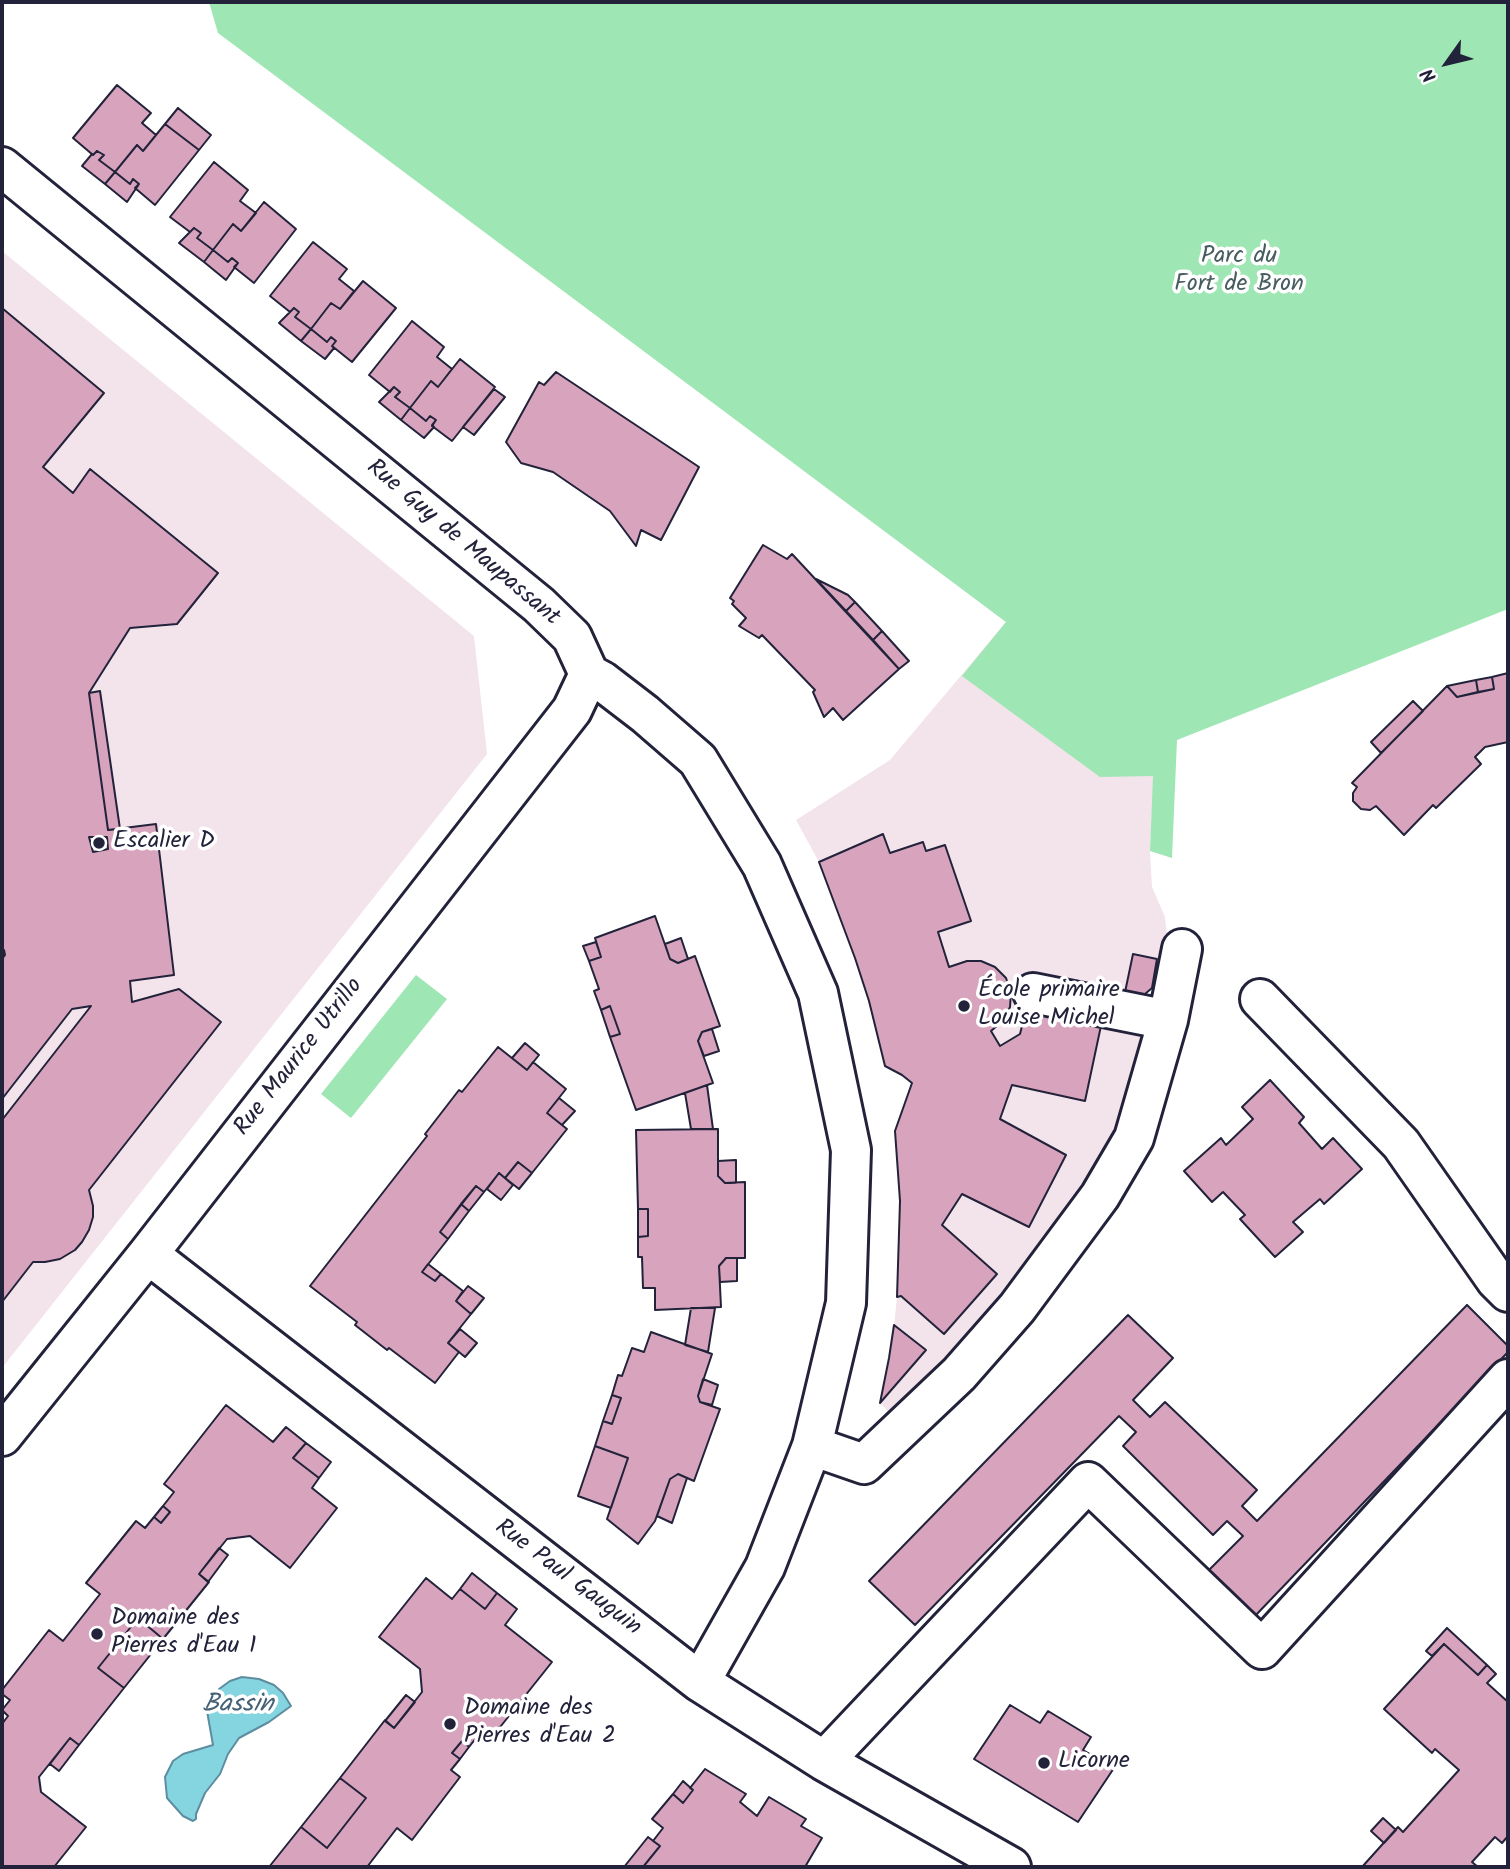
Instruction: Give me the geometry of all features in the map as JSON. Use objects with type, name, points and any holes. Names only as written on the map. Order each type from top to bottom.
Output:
[{"type":"street","name":"Rue Guy de Maupassant","points":[[2,167],[539,605],[572,637],[589,674]]},
{"type":"street","name":"Rue Maurice Utrillo","points":[[2,1436],[148,1254],[572,710],[589,674]]},
{"type":"street","points":[[589,674],[645,714],[698,760],[762,865],[818,993],[851,1150],[846,1303],[811,1446],[765,1567],[700,1682]]},
{"type":"street","points":[[811,1446],[864,1464],[959,1374],[1017,1308],[1100,1196],[1134,1138],[1168,1020],[1182,949]]},
{"type":"street","points":[[1032,993],[1168,1020]]},
{"type":"street","points":[[1260,999],[1401,1144],[1496,1280],[1508,1292]]},
{"type":"street","name":"Rue Paul Gauguin","points":[[148,1254],[700,1682],[824,1761],[1011,1867]]},
{"type":"street","points":[[824,1761],[1088,1482],[1262,1649],[1508,1379]]},
{"type":"shaded area","points":[[2,251],[474,636],[487,754],[2,1368]]},
{"type":"shaded area","points":[[800,468],[1165,536],[1150,852],[1152,887],[1165,917],[1168,944],[1163,979],[1138,1000],[1146,1031],[1109,1158],[1019,1290],[896,1420],[880,1403],[893,1336],[897,1297],[900,1201],[895,1131],[912,1083],[885,1066],[869,1001],[836,905],[819,862],[796,820],[890,760],[1006,622]]},
{"type":"green space","name":"Parc du Fort de Bron","points":[[209,2],[1508,2],[1508,609],[1177,740],[1172,858],[1150,851],[1153,776],[1100,777],[962,676],[1006,622],[218,33]]},
{"type":"green space","points":[[416,975],[447,999],[351,1118],[321,1094]]},
{"type":"water","name":"Bassin","points":[[242,1677],[259,1679],[274,1685],[291,1706],[239,1738],[228,1754],[220,1774],[205,1793],[193,1821],[183,1816],[167,1798],[165,1777],[173,1761],[183,1754],[213,1745],[207,1711],[211,1699],[230,1681]]},
{"type":"building","points":[[117,85],[151,113],[142,123],[156,135],[143,151],[137,145],[115,172],[99,160],[104,155],[97,151],[93,155],[73,138]]},
{"type":"building","points":[[178,108],[211,135],[199,150],[165,124]]},
{"type":"building","points":[[165,124],[199,150],[155,205],[135,188],[139,184],[133,179],[130,184],[115,172],[137,145],[143,151]]},
{"type":"building","points":[[97,151],[104,155],[99,160],[115,172],[105,184],[82,166]]},
{"type":"building","points":[[214,162],[248,190],[240,201],[256,213],[241,231],[233,224],[213,250],[197,238],[201,233],[194,228],[190,232],[170,217]]},
{"type":"building","points":[[115,172],[130,184],[133,179],[139,184],[127,202],[105,184]]},
{"type":"building","points":[[264,202],[296,229],[254,283],[234,267],[238,263],[232,258],[228,262],[213,250],[233,224],[241,231]]},
{"type":"building","points":[[194,228],[201,233],[197,238],[213,250],[204,262],[179,243]]},
{"type":"building","points":[[313,242],[347,269],[339,279],[354,291],[340,309],[331,303],[311,329],[295,317],[299,312],[294,308],[290,312],[270,296]]},
{"type":"building","points":[[213,250],[228,262],[232,258],[238,263],[226,280],[204,262]]},
{"type":"building","points":[[363,281],[396,308],[352,362],[332,346],[336,341],[331,337],[327,342],[311,329],[331,303],[340,309]]},
{"type":"building","points":[[2,308],[104,393],[43,467],[73,493],[90,469],[218,573],[177,624],[130,628],[89,693],[108,830],[156,824],[174,975],[130,981],[132,1002],[179,989],[221,1022],[89,1190],[93,1217],[82,1242],[60,1259],[33,1262],[2,1302],[2,1120],[91,1006],[72,1009],[2,1099],[2,959],[5,955],[2,950]]},
{"type":"building","points":[[294,308],[299,312],[295,317],[311,329],[301,341],[279,323]]},
{"type":"building","points":[[412,321],[444,347],[437,357],[452,369],[438,387],[431,381],[410,408],[395,397],[400,392],[394,387],[390,392],[369,375]]},
{"type":"building","points":[[311,329],[327,342],[331,337],[336,341],[325,359],[301,341]]},
{"type":"building","points":[[460,359],[495,387],[452,441],[432,426],[436,420],[430,416],[426,421],[410,408],[431,381],[438,387]]},
{"type":"building","points":[[556,372],[699,467],[661,540],[641,530],[636,546],[610,511],[553,472],[521,463],[506,442],[539,382],[544,385]]},
{"type":"building","points":[[394,387],[400,392],[395,397],[410,408],[401,420],[379,402]]},
{"type":"building","points":[[494,389],[505,397],[474,435],[463,427]]},
{"type":"building","points":[[410,408],[426,421],[430,416],[436,420],[432,425],[434,427],[424,438],[401,420]]},
{"type":"building","points":[[763,545],[787,559],[792,554],[899,669],[843,720],[833,708],[824,717],[813,692],[815,690],[762,635],[759,638],[739,626],[746,618],[732,604],[734,601],[730,598]]},
{"type":"building","points":[[816,579],[848,595],[855,602],[846,611]]},
{"type":"building","points":[[855,602],[882,631],[873,640],[846,611]]},
{"type":"building","points":[[882,631],[909,661],[899,669],[873,640]]},
{"type":"building","points":[[1508,673],[1508,742],[1485,747],[1475,757],[1481,764],[1436,808],[1433,805],[1404,835],[1376,806],[1370,810],[1361,809],[1353,801],[1353,793],[1357,787],[1352,783],[1447,686],[1457,697],[1494,689],[1492,677]]},
{"type":"building","points":[[1492,677],[1494,689],[1478,692],[1476,680]]},
{"type":"building","points":[[1476,680],[1478,692],[1457,697],[1447,686]]},
{"type":"building","points":[[100,691],[120,829],[108,830],[89,693]]},
{"type":"building","points":[[1413,701],[1423,711],[1381,753],[1371,742]]},
{"type":"building","points":[[883,834],[890,853],[923,842],[926,851],[945,845],[971,921],[938,932],[949,967],[967,961],[981,961],[995,967],[1006,978],[1011,993],[1010,1007],[1005,1019],[991,1031],[1000,1046],[1020,1034],[1027,1006],[1102,1021],[1085,1101],[1012,1085],[1000,1119],[1066,1155],[1029,1227],[962,1194],[942,1225],[997,1274],[944,1334],[901,1296],[897,1297],[900,1201],[895,1131],[912,1083],[885,1066],[869,1001],[819,862]]},
{"type":"building","name":"Escalier D","points":[[89,837],[107,837],[108,849],[93,852]]},
{"type":"building","points":[[655,916],[670,959],[678,963],[695,956],[720,1026],[702,1032],[698,1041],[713,1083],[636,1110],[610,1037],[620,1034],[610,1006],[601,1010],[594,991],[599,989],[589,961],[601,957],[595,938]]},
{"type":"building","points":[[681,938],[688,959],[678,963],[670,959],[665,944]]},
{"type":"building","points":[[596,942],[601,957],[589,961],[583,946]]},
{"type":"building","points":[[1133,954],[1157,959],[1152,988],[1138,1000],[1124,997]]},
{"type":"building","points":[[610,1006],[620,1034],[610,1037],[601,1010]]},
{"type":"building","points":[[712,1029],[719,1051],[704,1056],[698,1041],[702,1032]]},
{"type":"building","points":[[525,1043],[539,1055],[527,1070],[512,1058]]},
{"type":"building","points":[[498,1047],[527,1070],[533,1062],[566,1089],[547,1113],[567,1129],[532,1173],[518,1162],[505,1178],[499,1173],[484,1192],[476,1186],[440,1232],[448,1239],[422,1272],[435,1281],[441,1274],[463,1291],[456,1301],[471,1314],[448,1343],[459,1352],[435,1383],[389,1348],[387,1350],[355,1325],[357,1322],[310,1286],[427,1136],[425,1134],[459,1090],[462,1092]]},
{"type":"building","points":[[1270,1080],[1304,1117],[1299,1123],[1322,1149],[1333,1138],[1362,1169],[1324,1204],[1320,1199],[1293,1222],[1303,1232],[1275,1257],[1240,1219],[1245,1215],[1223,1192],[1212,1202],[1184,1171],[1221,1138],[1226,1145],[1253,1119],[1242,1107]]},
{"type":"building","points":[[707,1085],[713,1129],[691,1129],[685,1093]]},
{"type":"building","points":[[559,1098],[575,1111],[562,1125],[547,1113]]},
{"type":"building","points":[[718,1129],[718,1176],[725,1183],[745,1182],[745,1258],[726,1258],[719,1266],[721,1307],[655,1310],[655,1288],[643,1288],[642,1257],[638,1257],[638,1237],[648,1236],[648,1209],[638,1209],[636,1130]]},
{"type":"building","points":[[736,1160],[736,1183],[725,1183],[718,1176],[718,1161]]},
{"type":"building","points":[[518,1162],[532,1173],[519,1189],[505,1178]]},
{"type":"building","points":[[499,1173],[513,1185],[501,1200],[487,1189]]},
{"type":"building","points":[[476,1186],[484,1192],[469,1211],[461,1204]]},
{"type":"building","points":[[461,1204],[469,1211],[448,1239],[440,1232]]},
{"type":"building","points":[[638,1209],[648,1209],[648,1236],[638,1237]]},
{"type":"building","points":[[726,1258],[737,1258],[737,1281],[720,1282],[719,1266]]},
{"type":"building","points":[[428,1264],[441,1274],[435,1281],[422,1272]]},
{"type":"building","points":[[468,1286],[484,1298],[471,1314],[456,1301]]},
{"type":"building","points":[[1467,1305],[1508,1346],[1508,1352],[1254,1617],[1208,1571],[1243,1536],[1227,1521],[1213,1535],[1123,1446],[1136,1432],[1119,1416],[915,1625],[869,1581],[1128,1315],[1173,1358],[1133,1400],[1150,1417],[1165,1402],[1257,1490],[1242,1506],[1257,1521]]},
{"type":"building","points":[[691,1308],[715,1308],[708,1352],[685,1345]]},
{"type":"building","points":[[894,1325],[926,1350],[880,1403],[889,1358]]},
{"type":"building","points":[[460,1329],[477,1343],[465,1357],[448,1343]]},
{"type":"building","points":[[651,1332],[712,1354],[698,1396],[700,1402],[720,1409],[694,1481],[678,1474],[670,1479],[655,1521],[638,1544],[607,1519],[628,1458],[595,1446],[603,1421],[612,1424],[621,1398],[612,1395],[618,1375],[622,1376],[632,1348],[644,1352]]},
{"type":"building","points":[[703,1379],[718,1385],[712,1405],[700,1402],[698,1396]]},
{"type":"building","points":[[612,1395],[621,1398],[612,1424],[603,1421]]},
{"type":"building","name":"Domaine des Pierres d'Eau 1","points":[[226,1405],[273,1442],[286,1427],[306,1443],[293,1458],[319,1478],[312,1488],[337,1508],[290,1568],[250,1536],[227,1539],[199,1574],[209,1582],[163,1639],[138,1618],[98,1668],[124,1688],[79,1745],[70,1738],[39,1777],[41,1792],[86,1827],[54,1867],[2,1867],[2,1724],[8,1716],[2,1710],[10,1700],[2,1694],[2,1690],[49,1630],[63,1641],[100,1594],[86,1583],[136,1521],[145,1528],[154,1517],[161,1523],[170,1512],[163,1506],[174,1492],[164,1484]]},
{"type":"building","points":[[306,1443],[331,1462],[319,1478],[293,1458]]},
{"type":"building","points":[[595,1446],[628,1458],[611,1508],[578,1496]]},
{"type":"building","points":[[678,1474],[687,1478],[672,1523],[657,1516],[670,1479]]},
{"type":"building","points":[[163,1506],[170,1512],[161,1523],[154,1517]]},
{"type":"building","points":[[219,1548],[228,1555],[208,1582],[199,1574]]},
{"type":"building","points":[[472,1573],[497,1593],[485,1609],[460,1589]]},
{"type":"building","name":"Domaine des Pierres d'Eau 2","points":[[426,1578],[452,1599],[460,1589],[485,1609],[497,1593],[517,1609],[505,1625],[552,1662],[489,1741],[480,1733],[469,1747],[462,1741],[452,1753],[460,1759],[451,1770],[460,1777],[412,1840],[397,1828],[367,1867],[269,1867],[301,1827],[327,1848],[366,1798],[340,1778],[385,1720],[394,1728],[422,1692],[420,1669],[379,1637]]},
{"type":"building","points":[[138,1618],[163,1639],[124,1688],[98,1668]]},
{"type":"building","points":[[1447,1628],[1487,1665],[1478,1675],[1444,1644],[1432,1656],[1426,1651]]},
{"type":"building","points":[[1444,1644],[1478,1675],[1487,1665],[1496,1674],[1487,1683],[1508,1702],[1508,1836],[1502,1843],[1495,1837],[1472,1862],[1478,1867],[1362,1867],[1398,1827],[1403,1832],[1459,1770],[1435,1749],[1432,1753],[1384,1709]]},
{"type":"building","points":[[406,1695],[415,1702],[394,1728],[385,1721]]},
{"type":"building","name":"Licorne","points":[[1010,1705],[1040,1723],[1048,1711],[1091,1737],[1083,1750],[1114,1768],[1078,1822],[974,1759]]},
{"type":"building","points":[[70,1738],[79,1745],[59,1771],[50,1764]]},
{"type":"building","points":[[462,1741],[469,1747],[460,1759],[452,1753]]},
{"type":"building","points":[[705,1769],[746,1794],[740,1802],[757,1816],[769,1797],[806,1819],[801,1826],[822,1838],[805,1867],[643,1867],[660,1846],[653,1841],[663,1828],[652,1819],[673,1794],[683,1803],[693,1790],[690,1788]]},
{"type":"building","points":[[340,1778],[366,1798],[327,1848],[301,1827]]},
{"type":"building","points":[[683,1781],[693,1790],[683,1803],[673,1794]]},
{"type":"building","points":[[1383,1818],[1396,1830],[1384,1843],[1371,1831]]},
{"type":"building","points":[[648,1837],[660,1846],[643,1867],[624,1867]]},
{"type":"place","name":"Escalier D","points":[[99,843]]},
{"type":"place","name":"École primaire Louise Michel","points":[[964,1006]]},
{"type":"place","name":"Domaine des Pierres d'Eau 1","points":[[97,1634]]},
{"type":"place","name":"Domaine des Pierres d'Eau 2","points":[[450,1724]]},
{"type":"place","name":"Licorne","points":[[1044,1763]]}]
